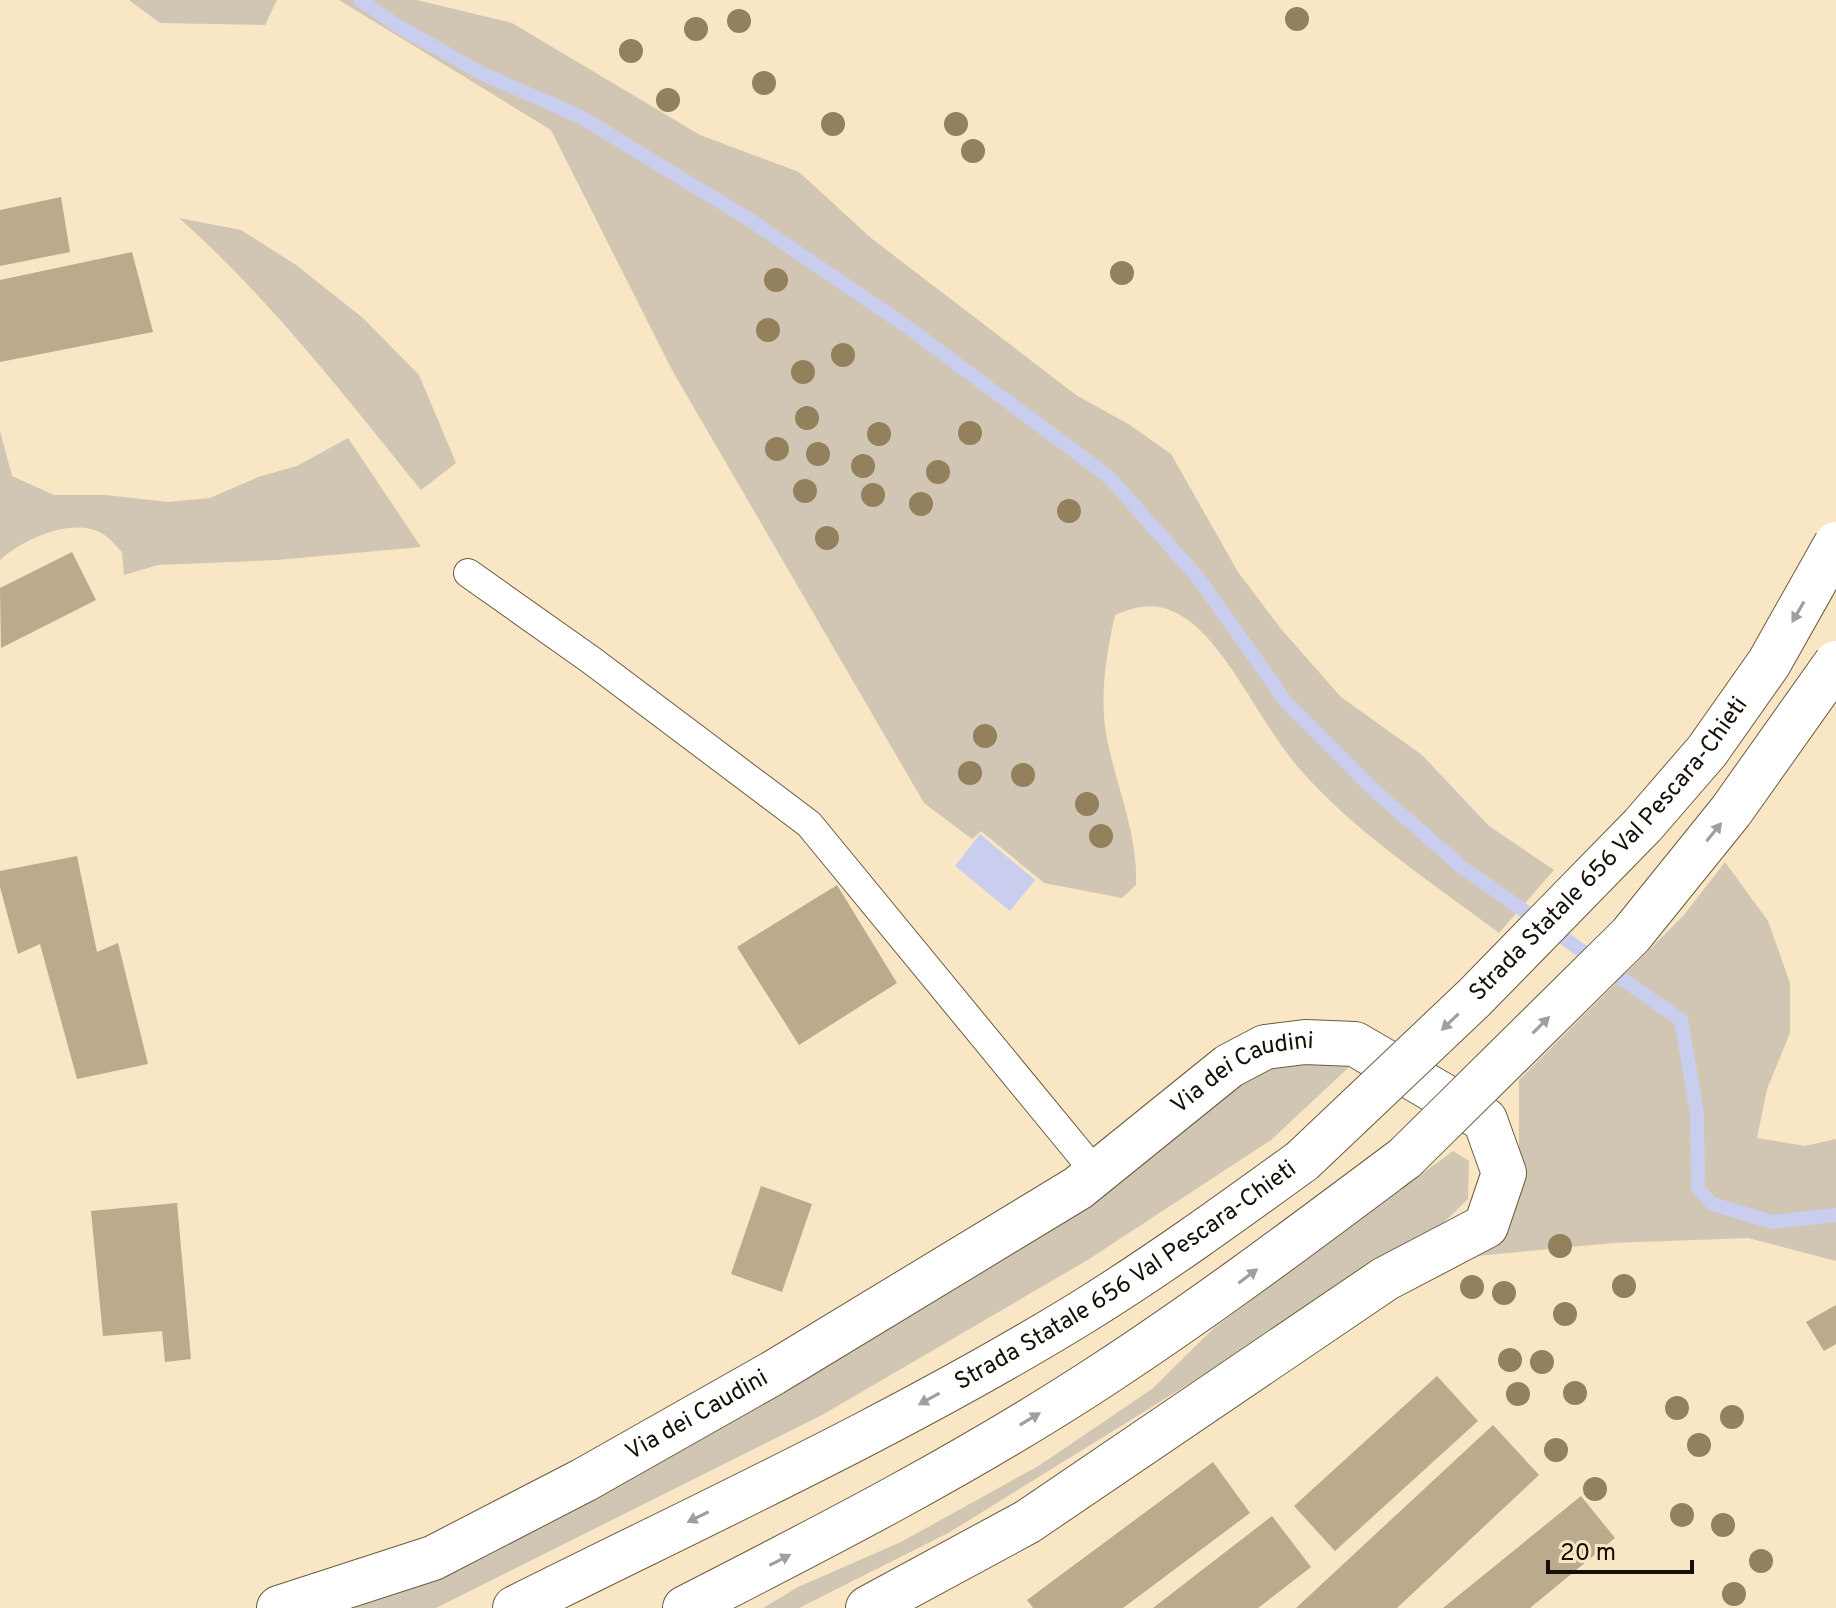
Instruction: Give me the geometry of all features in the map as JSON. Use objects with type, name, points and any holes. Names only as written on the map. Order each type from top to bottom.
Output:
[{"type":"main road","name":"Strada Statale 656 Val Pescara-Chieti","points":[[515,1608],[887,1423],[1080,1314],[1185,1246],[1302,1161],[1474,998],[1662,804],[1707,751],[1769,663],[1836,544]]},
{"type":"main road","points":[[685,1608],[878,1510],[1102,1376],[1228,1290],[1405,1158],[1631,935],[1731,811],[1836,663]]},
{"type":"main road","name":"Via dei Caudini","points":[[279,1608],[433,1558],[584,1480],[773,1373],[1078,1188],[1229,1066],[1265,1047],[1305,1042],[1355,1044],[1485,1120],[1504,1173],[1486,1226],[1385,1279],[1027,1522],[868,1608]]},
{"type":"lane","points":[[468,573],[591,660],[809,824],[1096,1173]]},
{"type":"shaded area","points":[[129,0],[277,0],[265,25],[160,23]]},
{"type":"shaded area","points":[[339,0],[417,0],[512,23],[700,135],[799,172],[871,238],[1076,395],[1130,425],[1171,454],[1238,572],[1281,629],[1341,697],[1422,755],[1489,826],[1554,870],[1499,933],[1343,813],[1297,766],[1203,633],[1179,614],[1152,606],[1115,615],[1106,661],[1104,692],[1107,739],[1134,848],[1136,885],[1122,898],[1044,883],[981,831],[972,839],[924,803],[672,370],[551,130]]},
{"type":"shaded area","points":[[179,218],[241,230],[296,265],[363,318],[419,375],[456,463],[421,490],[276,315]]},
{"type":"shaded area","points":[[0,431],[12,476],[54,495],[106,495],[168,502],[210,498],[258,477],[297,466],[348,438],[421,547],[277,560],[158,565],[124,575],[122,552],[113,542],[91,529],[77,528],[49,532],[0,560]]},
{"type":"shaded area","points":[[1725,862],[1768,921],[1790,983],[1790,1033],[1767,1089],[1757,1138],[1805,1146],[1836,1139],[1836,1261],[1748,1238],[1613,1243],[1477,1256],[1507,1211],[1519,1153],[1519,1080],[1684,915]]},
{"type":"shaded area","points":[[1380,1038],[1271,1140],[1086,1261],[822,1415],[436,1608],[332,1608],[449,1564],[1265,1047]]},
{"type":"shaded area","points":[[1453,1151],[1469,1161],[1468,1199],[1434,1232],[950,1532],[799,1608],[763,1608],[798,1587],[901,1542],[1040,1465],[1152,1389],[1215,1327]]},
{"type":"water","points":[[980,834],[1035,880],[1010,911],[955,866]]},
{"type":"building","points":[[61,197],[70,252],[0,266],[0,210]]},
{"type":"building","points":[[132,252],[153,332],[0,362],[0,280]]},
{"type":"building","points":[[72,552],[96,600],[1,648],[0,588]]},
{"type":"building","points":[[77,856],[97,952],[118,943],[148,1064],[77,1079],[40,944],[18,954],[0,887],[0,871]]},
{"type":"building","points":[[837,885],[897,983],[799,1045],[737,947]]},
{"type":"building","points":[[761,1186],[812,1204],[782,1292],[731,1274]]},
{"type":"building","points":[[177,1203],[191,1359],[165,1362],[162,1331],[103,1336],[91,1211]]},
{"type":"building","points":[[1836,1305],[1836,1344],[1824,1351],[1806,1322]]},
{"type":"building","points":[[1437,1376],[1478,1421],[1335,1551],[1294,1506]]},
{"type":"building","points":[[1493,1425],[1539,1475],[1397,1608],[1296,1608]]},
{"type":"building","points":[[1213,1462],[1250,1513],[1123,1608],[1033,1608],[1027,1600]]},
{"type":"building","points":[[1581,1496],[1615,1538],[1530,1608],[1443,1608]]},
{"type":"building","points":[[1272,1516],[1311,1567],[1258,1608],[1153,1608]]},
{"type":"waterway","points":[[360,0],[398,26],[481,73],[581,117],[750,220],[906,326],[1109,477],[1199,579],[1286,702],[1376,792],[1463,868],[1681,1020],[1697,1113],[1698,1188],[1712,1204],[1772,1222],[1836,1215]]}]
